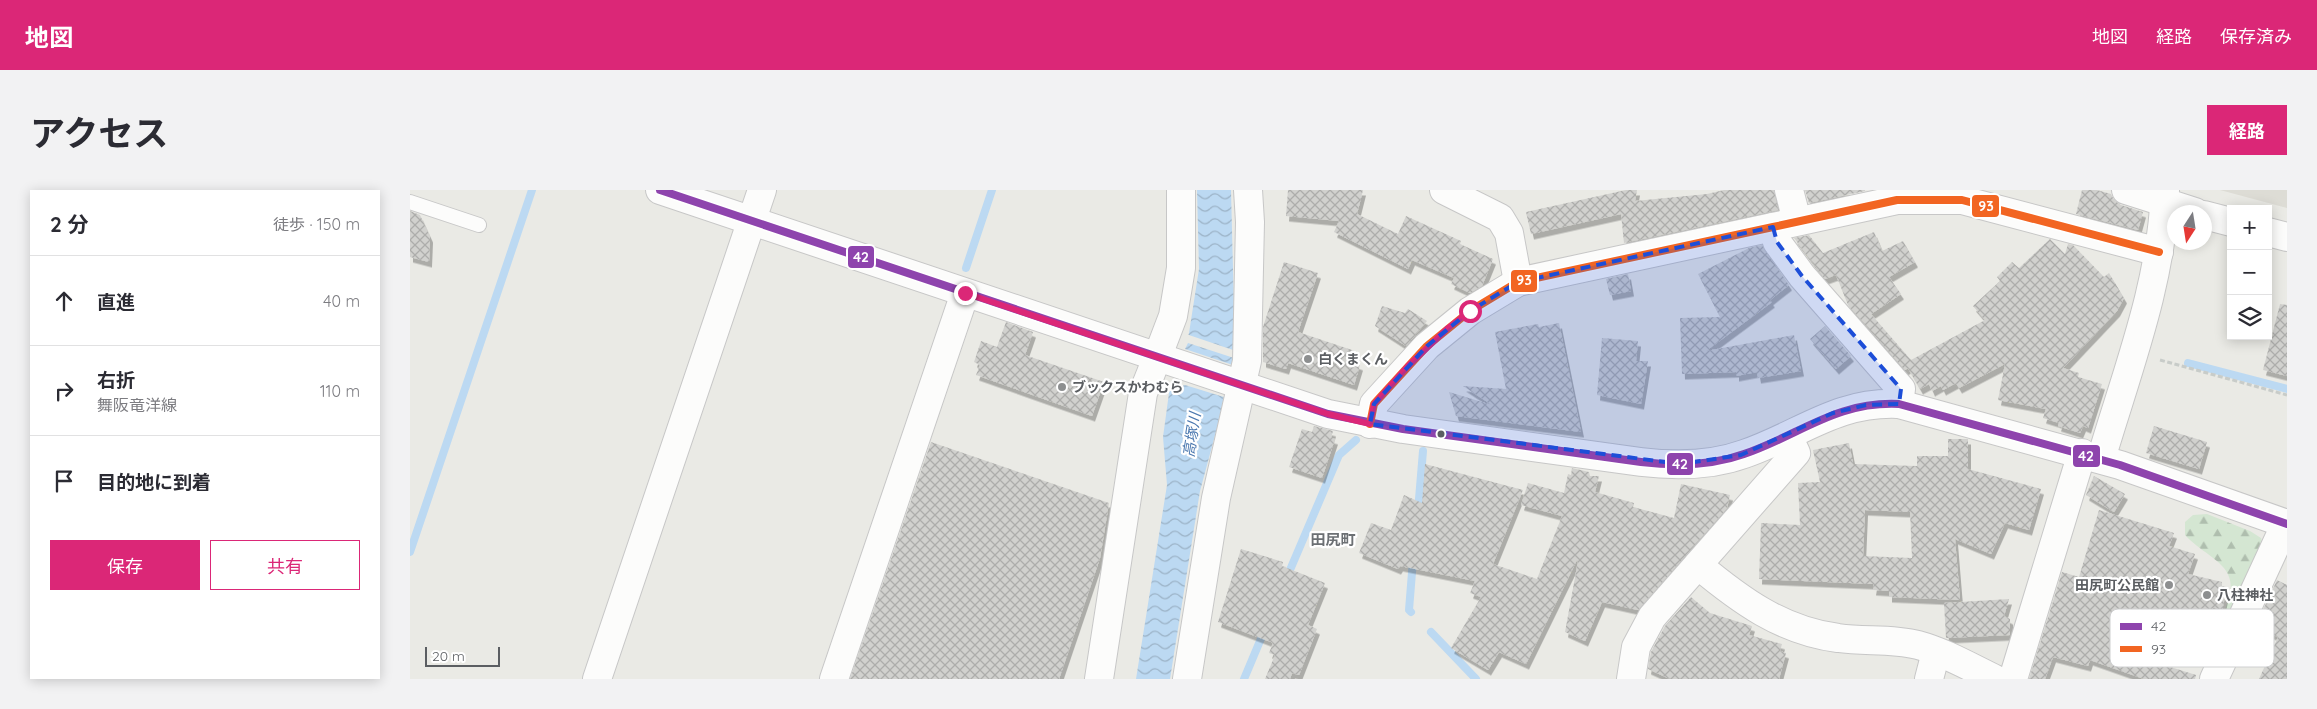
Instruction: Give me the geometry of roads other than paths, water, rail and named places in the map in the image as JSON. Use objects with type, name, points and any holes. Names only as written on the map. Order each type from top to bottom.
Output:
[{"type":"street","points":[[660,190],[1236,384],[1328,414],[1370,424],[1661,464],[1702,463],[1748,453],[1849,408],[1882,403],[1899,404],[2091,456],[2286,523],[2246,609]]},
{"type":"street","points":[[597,679],[762,190]]},
{"type":"street","points":[[1099,679],[1143,392],[1165,360],[1173,316],[1181,268],[1181,190]]},
{"type":"street","points":[[1187,679],[1236,384],[1248,358],[1250,222],[1248,190]]},
{"type":"street","points":[[1444,190],[1500,218],[1509,233],[1518,282]]},
{"type":"street","points":[[1789,190],[1785,224],[1777,242],[1802,276],[1901,389],[1899,404]]},
{"type":"street","points":[[2126,190],[2165,196],[2182,205]]},
{"type":"street","points":[[2013,679],[2091,456],[2148,301],[2159,252],[2165,196]]},
{"type":"street","points":[[1370,424],[1374,404],[1427,346],[1470,311],[1518,282],[1897,200],[1962,200],[2159,252]]},
{"type":"street","points":[[2212,217],[2227,221]]},
{"type":"street","points":[[2272,233],[2287,237]]},
{"type":"street","points":[[834,679],[965,293]]},
{"type":"street","points":[[1631,679],[1636,647],[1642,632],[1796,453],[1788,436]]},
{"type":"street","points":[[1698,565],[1734,596],[1782,623],[1835,638],[1904,642],[1936,652],[1994,679]]},
{"type":"street","points":[[1929,679],[1936,652]]},
{"type":"street","points":[[2214,679],[2220,667]]},
{"type":"lane","points":[[410,202],[479,226]]},
{"type":"water","name":"高塚川","points":[[1197,190],[1231,190],[1235,348],[1217,428],[1200,491],[1170,679],[1136,679],[1167,485],[1163,437],[1169,393],[1189,333],[1199,269]]},
{"type":"waterway","points":[[410,552],[532,190]]},
{"type":"waterway","points":[[966,268],[992,190]]},
{"type":"waterway","points":[[2188,363],[2287,389]]},
{"type":"waterway","points":[[1287,577],[1339,455],[1356,440]]},
{"type":"waterway","points":[[1418,511],[1423,451]]},
{"type":"waterway","points":[[1411,612],[1409,610],[1413,560]]},
{"type":"waterway","points":[[1244,679],[1265,629]]},
{"type":"waterway","points":[[1431,632],[1476,679]]},
{"type":"place","name":"白くまくん","points":[[1308,359]]},
{"type":"place","name":"ブックスかわむら","points":[[1062,387]]},
{"type":"place","name":"田尻町公民館","points":[[2169,585]]},
{"type":"place","name":"八柱神社","points":[[2207,595]]},
{"type":"district","name":"田尻町","points":[[1333,540]]}]
